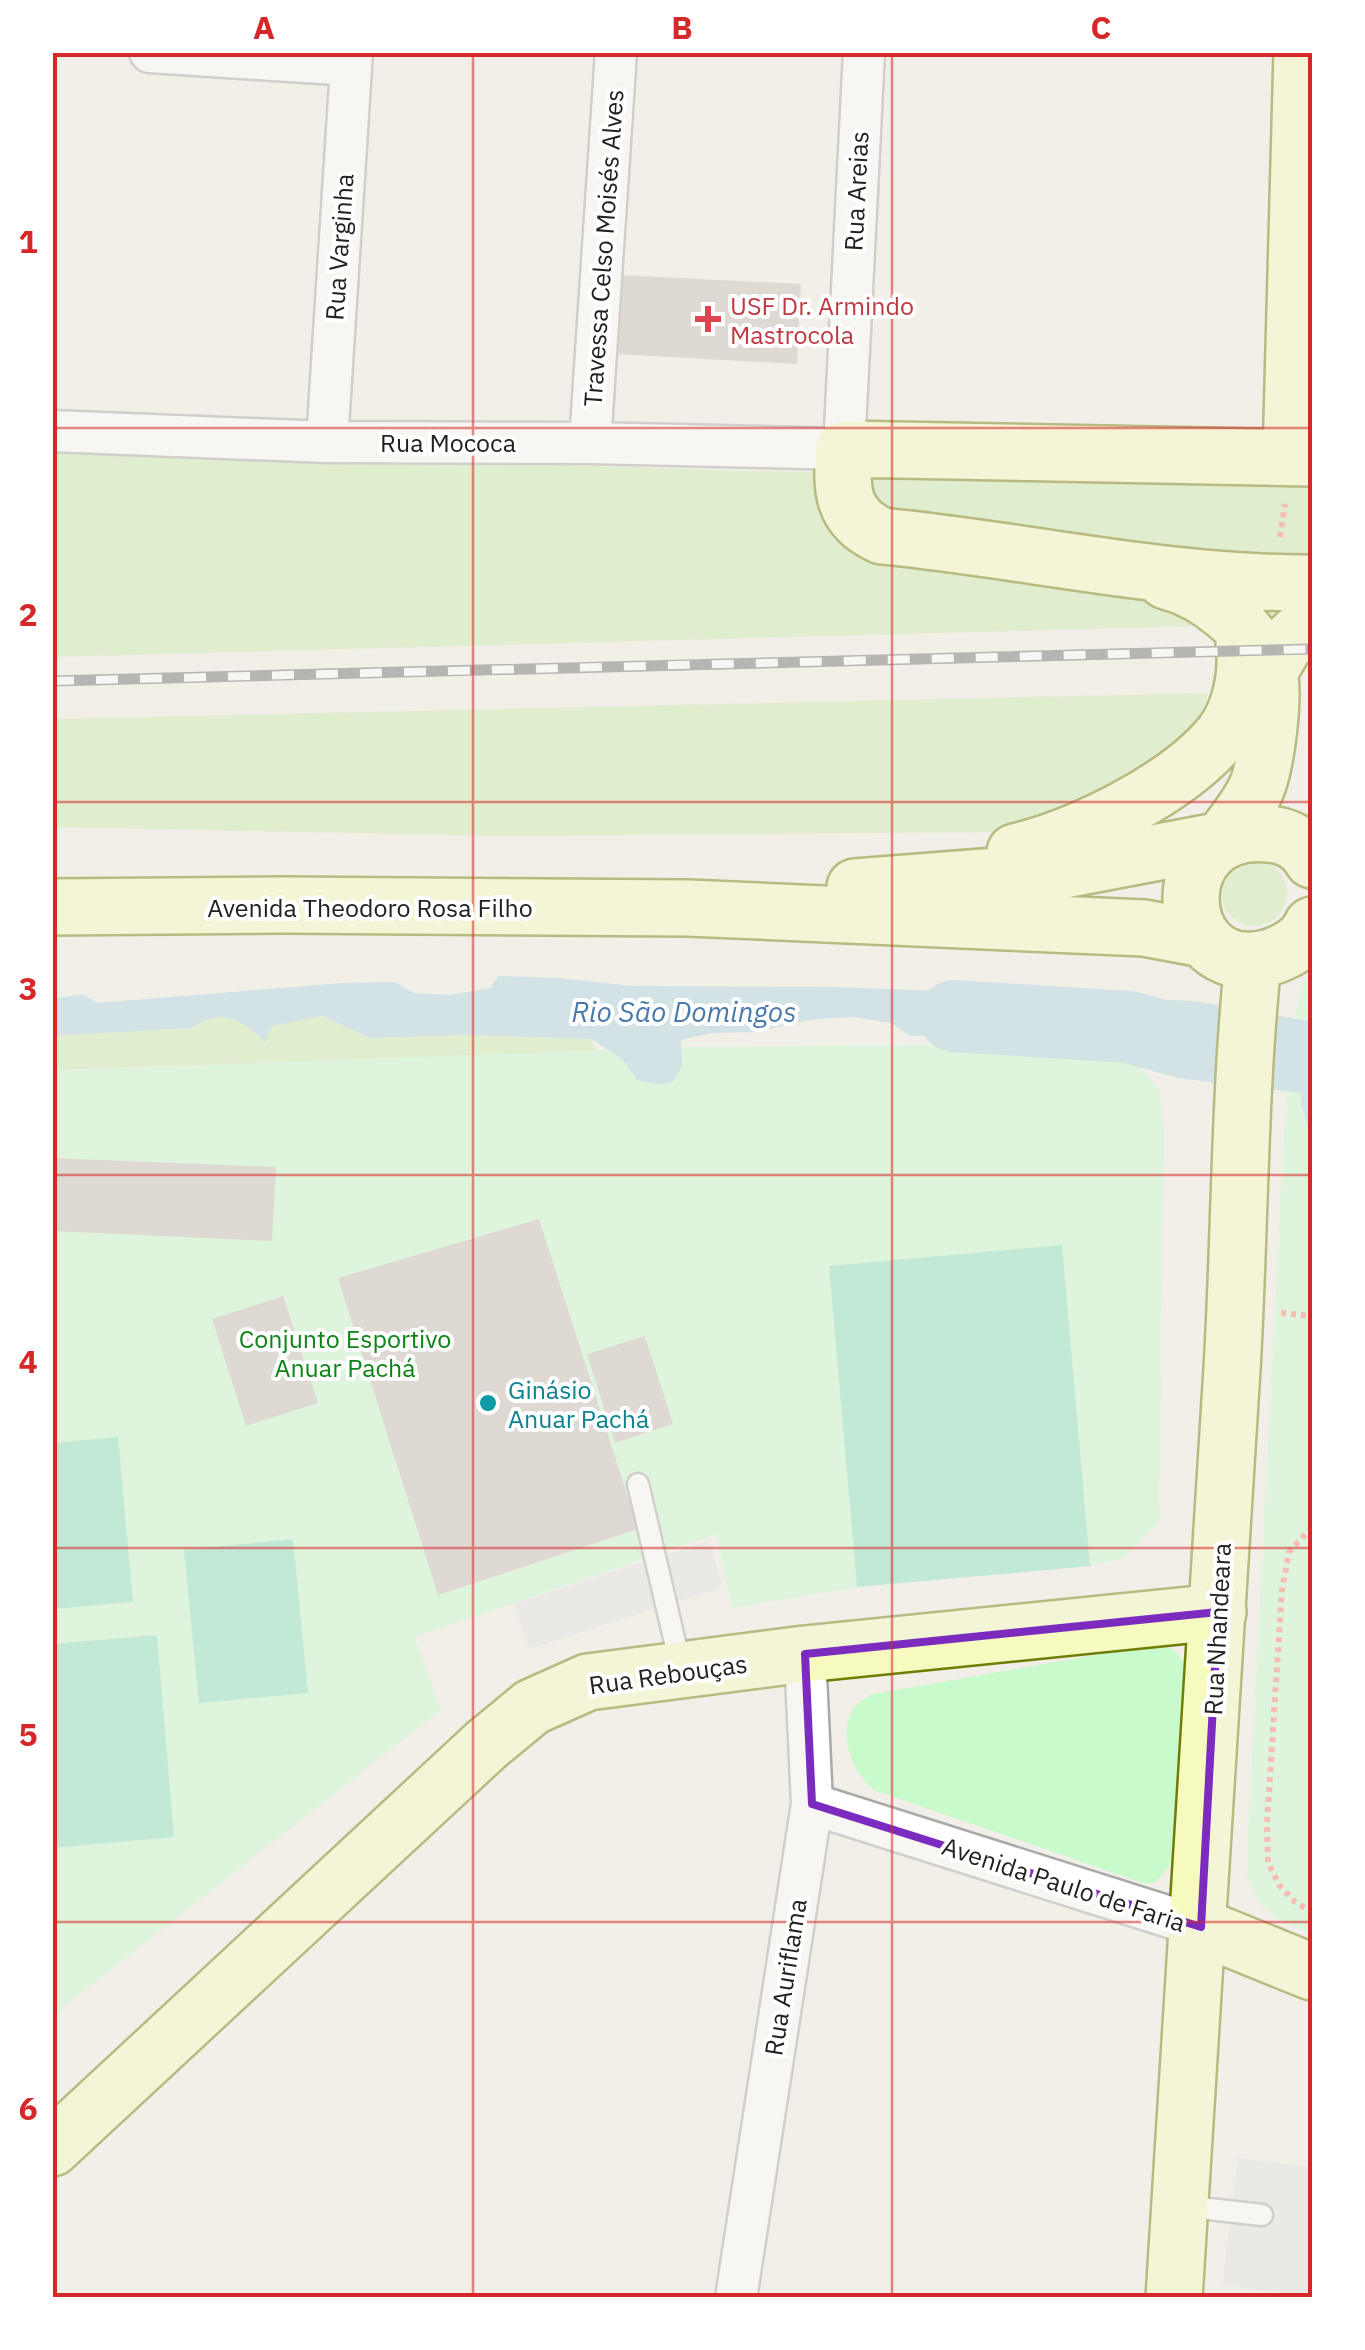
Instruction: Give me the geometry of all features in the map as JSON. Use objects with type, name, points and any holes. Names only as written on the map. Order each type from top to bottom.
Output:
[{"type":"main road","points":[[1302,52],[1302,458]]},
{"type":"main road","name":"Rua Mococa","points":[[844,449],[1302,458]]},
{"type":"main road","points":[[844,449],[842,477],[848,508],[861,527],[882,536],[1300,595],[1286,645],[1255,650],[1246,658],[1236,708],[1224,732],[1198,759],[1111,816],[1041,846],[898,882]]},
{"type":"main road","points":[[1137,573],[1184,586],[1216,606],[1255,650],[1265,764],[1311,854]]},
{"type":"main road","points":[[1203,938],[1192,914],[1190,888],[1201,861],[1222,840],[1255,793],[1265,764]]},
{"type":"main road","name":"Avenida Theodoro Rosa Filho","points":[[688,908],[898,882],[1059,872],[1254,832],[1283,835],[1311,854]]},
{"type":"main road","name":"Avenida Theodoro Rosa Filho","points":[[52,908],[688,908],[1144,928],[1203,938],[1251,981]]},
{"type":"main road","points":[[1251,981],[1312,930]]},
{"type":"main road","name":"Rua Nhandeara","points":[[1174,2298],[1200,1928],[1251,981]]},
{"type":"main road","name":"Rua Rebouças","points":[[52,2148],[532,1706],[588,1682],[805,1654],[1218,1612]]},
{"type":"main road","name":"Avenida Paulo de Faria","points":[[1200,1928],[1312,1972]]},
{"type":"street","points":[[150,52],[352,59]]},
{"type":"street","name":"Travessa Celso Moisés Alves","points":[[590,443],[616,52]]},
{"type":"street","name":"Rua Areias","points":[[844,449],[864,52]]},
{"type":"street","name":"Rua Varginha","points":[[327,442],[352,59]]},
{"type":"street","name":"Rua Mococa","points":[[52,431],[327,442],[844,449]]},
{"type":"street","name":"Rua Auriflama","points":[[736,2298],[812,1804],[805,1654]]},
{"type":"street","name":"Avenida Paulo de Faria","points":[[812,1804],[1200,1928]]},
{"type":"lane","points":[[638,1484],[681,1670]]},
{"type":"lane","points":[[1180,2206],[1262,2215]]},
{"type":"path","points":[[1300,595],[1302,458]]},
{"type":"path","points":[[1312,1527],[1289,1552],[1282,1590],[1267,1823],[1268,1863],[1295,1902],[1312,1912]]},
{"type":"highlighted area","points":[[1218,1612],[1201,1927],[812,1804],[805,1654]]},
{"type":"green space","points":[[53,449],[756,471],[1312,479],[1312,623],[53,657]]},
{"type":"green space","points":[[1208,693],[1199,729],[1110,789],[1007,832],[494,836],[53,827],[52,719]]},
{"type":"green space","points":[[1254,860],[1277,870],[1287,893],[1277,916],[1254,926],[1231,916],[1221,893],[1231,870]]},
{"type":"green space","points":[[1312,977],[1301,1105],[1312,1138],[1312,1934],[1263,1907],[1246,1874],[1284,1135],[1296,1010],[1303,983]]},
{"type":"green space","points":[[210,1016],[234,1018],[250,1027],[323,1016],[370,1038],[467,1035],[592,1039],[595,1051],[53,1070],[53,1036],[192,1028]]},
{"type":"green space","name":"Conjunto Esportivo Anuar Pachá","points":[[1006,1044],[1132,1058],[1160,1091],[1164,1129],[1159,1522],[1123,1558],[1090,1566],[857,1587],[732,1608],[716,1534],[415,1637],[441,1710],[53,2015],[53,1071],[682,1047]]},
{"type":"green space","points":[[1062,1245],[1090,1566],[857,1587],[829,1266]]},
{"type":"green space","points":[[118,1437],[133,1602],[53,1609],[53,1443]]},
{"type":"green space","points":[[293,1539],[308,1693],[199,1703],[184,1550]]},
{"type":"green space","points":[[157,1635],[174,1837],[53,1848],[53,1644]]},
{"type":"green space","points":[[1158,1644],[1175,1651],[1185,1667],[1179,1854],[1156,1882],[1146,1884],[874,1790],[854,1764],[847,1741],[848,1719],[857,1704],[873,1694]]},
{"type":"shaded area","points":[[709,1541],[723,1587],[529,1649],[514,1604]]},
{"type":"shaded area","points":[[1238,2158],[1312,2167],[1312,2297],[1222,2285]]},
{"type":"water","points":[[498,976],[632,986],[836,987],[1194,1001],[1308,1021],[1312,1010],[1312,1138],[1301,1105],[1303,1073],[1189,1058],[1167,1046],[1098,1032],[1069,1021],[1023,1023],[948,1036],[910,1036],[891,1023],[854,1017],[815,1019],[754,1032],[711,1033],[681,1040],[682,1067],[672,1082],[660,1085],[637,1080],[623,1060],[592,1039],[467,1035],[370,1038],[323,1016],[272,1026],[265,1042],[239,1022],[222,1017],[192,1028],[53,1036],[53,999],[83,994],[97,1003],[395,982],[414,993],[450,995],[490,988]]},
{"type":"building","name":"USF Dr. Armindo Mastrocola","points":[[620,275],[801,284],[797,364],[615,354]]},
{"type":"building","points":[[52,1158],[276,1167],[272,1241],[52,1231]]},
{"type":"building","name":"Ginásio Anuar Pachá","points":[[539,1219],[638,1529],[438,1595],[338,1278]]},
{"type":"building","points":[[283,1296],[318,1403],[246,1426],[212,1319]]},
{"type":"building","points":[[645,1336],[673,1424],[615,1443],[587,1354]]},
{"type":"waterway","name":"Rio São Domingos","points":[[954,1016],[1129,1027],[1187,1043],[1312,1058]]},
{"type":"railway","points":[[52,681],[1312,649]]},
{"type":"place","name":"USF Dr. Armindo Mastrocola","points":[[708,319]]},
{"type":"place","name":"Ginásio Anuar Pachá","points":[[488,1403]]}]
